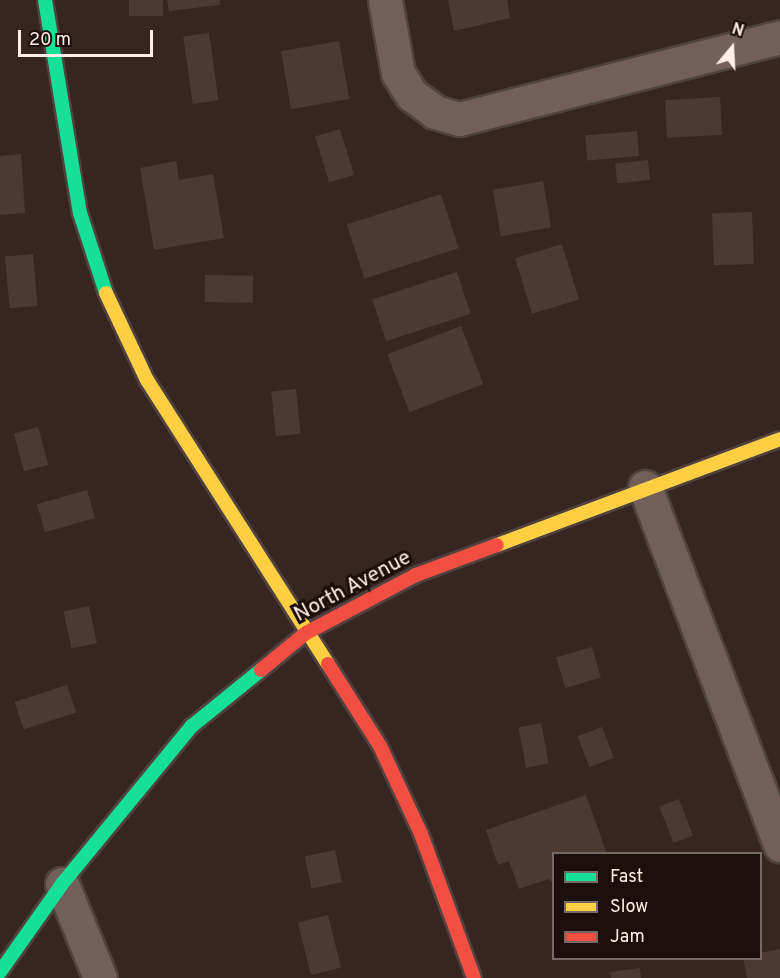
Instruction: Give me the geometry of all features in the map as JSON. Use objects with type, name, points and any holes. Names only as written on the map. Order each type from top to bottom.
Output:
[{"type":"street","points":[[45,0],[80,213],[105,291],[147,380],[380,746],[421,834],[474,978]]},
{"type":"street","points":[[385,0],[398,73],[412,95],[435,112],[459,119],[780,37]]},
{"type":"street","name":"North Avenue","points":[[0,972],[62,884],[192,726],[306,633],[416,575],[645,487],[780,439]]},
{"type":"street","points":[[645,487],[780,845]]},
{"type":"street","points":[[62,884],[100,978]]},
{"type":"building","points":[[129,0],[163,0],[163,16],[129,16]]},
{"type":"building","points":[[167,0],[220,0],[220,5],[169,11]]},
{"type":"building","points":[[448,0],[507,0],[510,18],[454,31]]},
{"type":"building","points":[[209,33],[218,100],[193,104],[183,37]]},
{"type":"building","points":[[339,41],[349,99],[291,109],[281,51]]},
{"type":"building","points":[[720,97],[722,135],[667,138],[665,100]]},
{"type":"building","points":[[340,129],[354,175],[329,183],[315,137]]},
{"type":"building","points":[[637,131],[639,156],[587,160],[585,136]]},
{"type":"building","points":[[21,154],[25,213],[0,215],[0,156]]},
{"type":"building","points":[[648,160],[650,180],[617,183],[615,163]]},
{"type":"building","points":[[176,161],[179,180],[213,174],[224,238],[154,250],[140,168]]},
{"type":"building","points":[[543,181],[551,227],[501,236],[493,190]]},
{"type":"building","points":[[441,194],[459,248],[364,279],[347,225]]},
{"type":"building","points":[[752,212],[754,264],[714,265],[712,213]]},
{"type":"building","points":[[562,244],[579,299],[532,314],[515,258]]},
{"type":"building","points":[[33,254],[38,306],[10,308],[5,256]]},
{"type":"building","points":[[457,272],[471,314],[386,341],[372,300]]},
{"type":"building","points":[[205,275],[253,276],[253,303],[205,302]]},
{"type":"building","points":[[461,326],[483,384],[409,412],[387,354]]},
{"type":"building","points":[[296,389],[301,434],[276,436],[271,392]]},
{"type":"building","points":[[38,427],[48,465],[24,471],[14,433]]},
{"type":"building","points":[[87,490],[95,518],[45,532],[37,504]]},
{"type":"building","points":[[89,606],[97,643],[71,649],[64,611]]},
{"type":"building","points":[[592,647],[601,678],[565,688],[556,657]]},
{"type":"building","points":[[67,685],[76,713],[24,730],[15,702]]},
{"type":"building","points":[[541,723],[549,763],[526,768],[518,727]]},
{"type":"building","points":[[602,727],[614,758],[590,767],[578,736]]},
{"type":"building","points":[[586,795],[606,852],[552,852],[552,882],[548,879],[519,889],[509,861],[498,865],[486,830]]},
{"type":"building","points":[[679,799],[693,835],[673,843],[659,807]]},
{"type":"building","points":[[335,850],[342,882],[312,889],[305,856]]},
{"type":"building","points":[[328,915],[341,967],[311,975],[298,922]]},
{"type":"building","points":[[780,949],[780,978],[747,978],[743,960],[762,960],[762,953]]},
{"type":"building","points":[[640,968],[641,978],[611,978],[610,972]]},
{"type":"traffic: fast","points":[[45,0],[80,213],[106,293]]},
{"type":"traffic: fast","points":[[0,972],[62,884],[192,726],[261,670]]},
{"type":"traffic: slow","points":[[106,293],[147,380],[328,664]]},
{"type":"traffic: slow","points":[[497,545],[780,439]]},
{"type":"traffic: jam","points":[[261,670],[306,633],[416,575],[497,545]]},
{"type":"traffic: jam","points":[[328,664],[380,746],[421,834],[474,978]]}]
